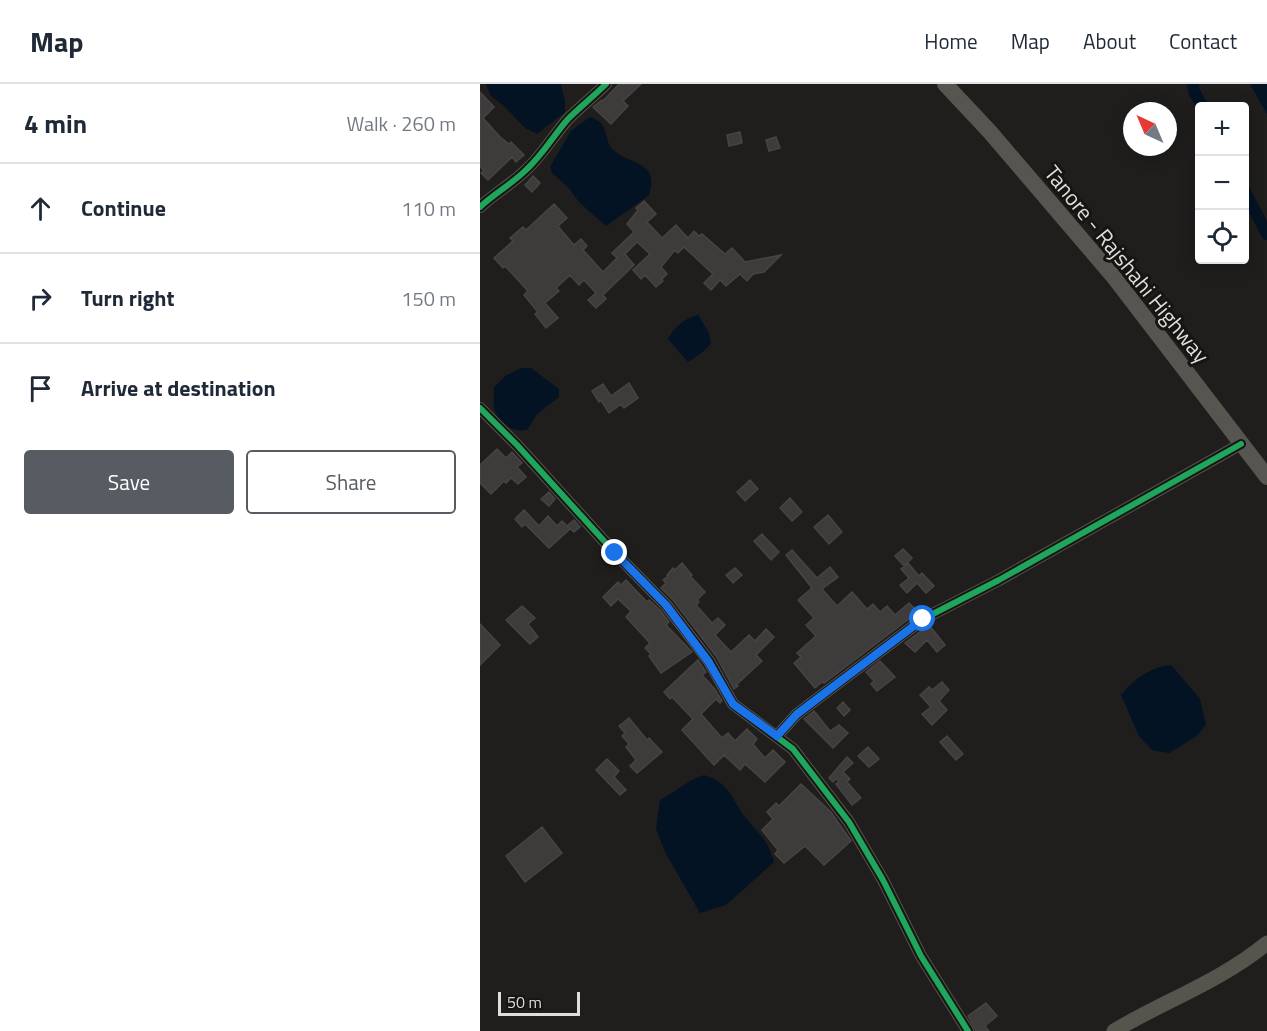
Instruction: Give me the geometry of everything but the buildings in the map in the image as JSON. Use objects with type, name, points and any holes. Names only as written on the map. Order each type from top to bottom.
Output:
[{"type":"main road","name":"Tanore - Rajshahi Highway","points":[[945,84],[990,132],[1113,276],[1267,477]]},
{"type":"street","points":[[480,207],[493,194],[510,185],[526,171],[569,119],[606,84]]},
{"type":"street","points":[[480,408],[666,605],[708,661],[733,704],[793,749],[849,822],[883,880],[921,956],[968,1031]]},
{"type":"street","points":[[777,736],[797,714],[923,619],[1009,575],[1241,444]]},
{"type":"street","points":[[1114,1031],[1194,990],[1255,953],[1267,943]]},
{"type":"water","points":[[486,84],[561,84],[565,112],[537,134],[525,128],[491,96]]},
{"type":"water","points":[[1250,84],[1267,84],[1267,114]]},
{"type":"water","points":[[590,117],[604,127],[613,150],[642,165],[650,176],[649,195],[606,226],[579,202],[568,187],[552,173],[550,167],[571,131]]},
{"type":"water","points":[[698,315],[709,333],[711,344],[688,362],[668,339],[680,324]]},
{"type":"water","points":[[521,368],[531,368],[559,389],[559,397],[537,414],[527,430],[516,430],[501,422],[494,407],[494,387],[505,376]]},
{"type":"water","points":[[1171,665],[1200,699],[1206,724],[1197,736],[1169,753],[1152,750],[1139,736],[1121,695],[1143,675],[1156,668]]},
{"type":"water","points":[[704,775],[713,778],[728,790],[743,814],[765,840],[774,862],[726,905],[700,913],[665,852],[656,829],[660,800]]},
{"type":"waterway","points":[[1193,84],[1200,102]]},
{"type":"waterway","points":[[1249,200],[1267,234]]},
{"type":"cycle path","points":[[480,207],[527,169],[568,119],[606,84]]},
{"type":"cycle path","points":[[480,408],[666,605],[709,661],[733,704],[793,749],[849,822],[883,880],[921,956],[968,1031]]},
{"type":"cycle path","points":[[777,736],[797,714],[923,619],[999,580],[1241,444]]},
{"type":"route","points":[[615,553],[666,605],[708,661],[733,704],[777,736],[797,714],[923,619]]}]
